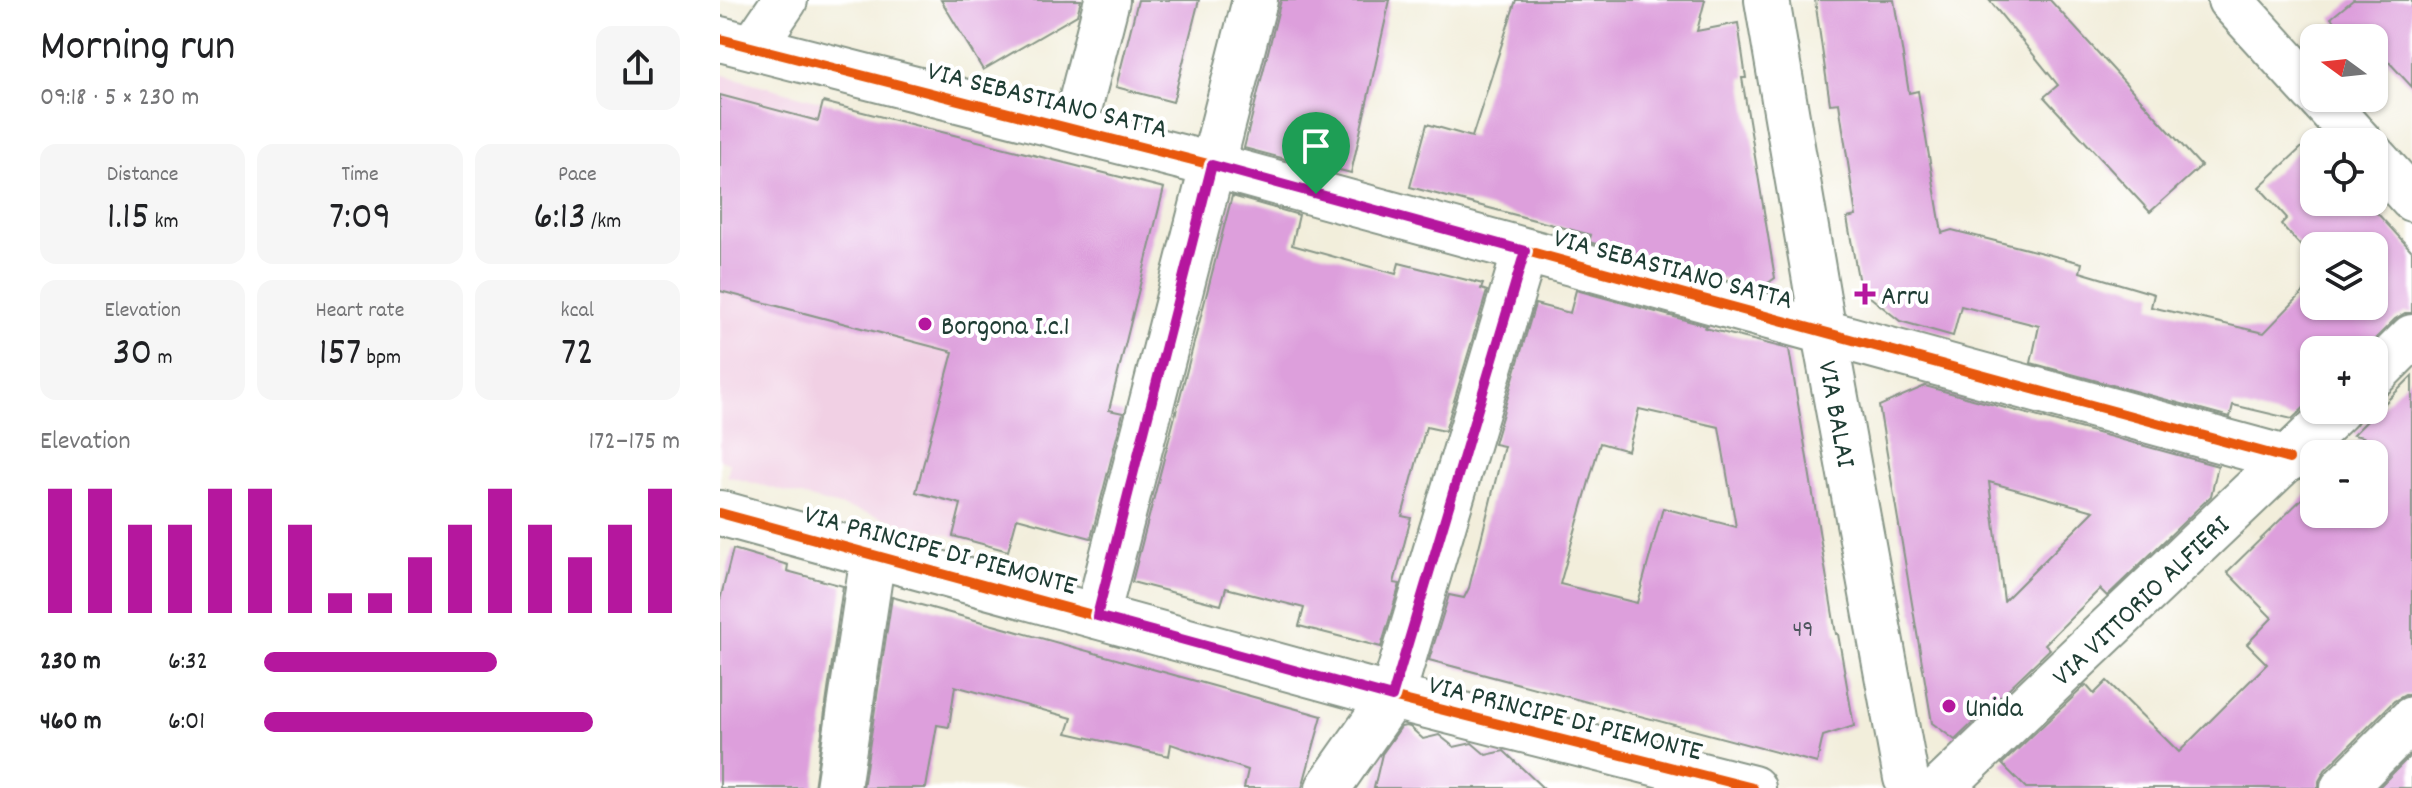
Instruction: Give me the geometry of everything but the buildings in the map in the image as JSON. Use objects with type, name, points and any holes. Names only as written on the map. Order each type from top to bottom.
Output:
[{"type":"street","points":[[736,43],[785,0]]},
{"type":"street","points":[[1074,129],[1107,0]]},
{"type":"street","points":[[1097,616],[1255,0]]},
{"type":"street","name":"VIA BALAI","points":[[1767,0],[1824,333],[1916,785]]},
{"type":"street","points":[[2230,0],[2300,77]]},
{"type":"street","name":"VIA SEBASTIANO SATTA","points":[[736,43],[1212,165],[2289,459]]},
{"type":"street","points":[[2333,112],[2347,128]]},
{"type":"street","points":[[2388,172],[2412,199]]},
{"type":"street","points":[[1328,788],[1392,697],[1525,251]]},
{"type":"street","points":[[2388,361],[2412,337]]},
{"type":"street","name":"VIA VITTORIO ALFIERI","points":[[1916,785],[2289,459],[2324,424]]},
{"type":"street","name":"VIA PRINCIPE DI PIEMONTE","points":[[720,513],[1392,697],[1753,788]]},
{"type":"street","points":[[838,788],[873,556]]},
{"type":"street","points":[[2343,788],[2412,719]]},
{"type":"shaded area","name":"Borgona I.c.1","points":[[720,74],[1164,188],[1078,534],[1017,518],[1008,551],[727,476],[730,463],[720,460]]},
{"type":"cycle path","points":[[720,39],[1212,165],[2289,459]]},
{"type":"cycle path","points":[[720,513],[1392,697],[1753,788]]},
{"type":"place","name":"Arru","points":[[1865,294]]},
{"type":"place","name":"Borgona I.c.1","points":[[925,324]]},
{"type":"place","name":"Unida","points":[[1949,706]]},
{"type":"route","points":[[1212,165],[1316,194],[1525,251],[1392,697],[1097,616],[1212,165]]}]
